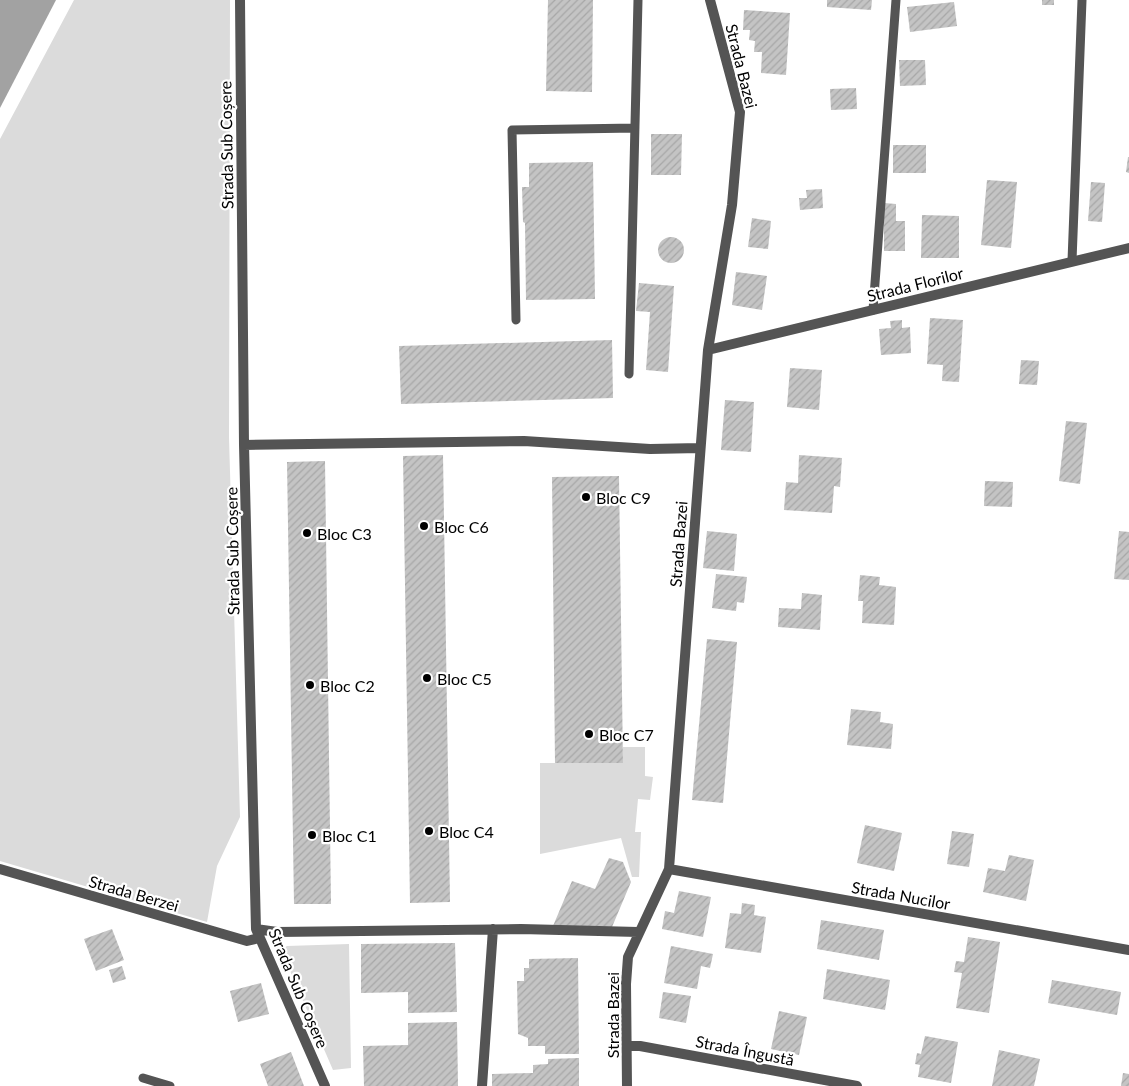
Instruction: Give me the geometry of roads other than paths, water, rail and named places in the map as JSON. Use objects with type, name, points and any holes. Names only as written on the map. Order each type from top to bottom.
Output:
[{"type":"street","name":"Strada Sub Coșere","points":[[240,0],[244,445],[258,934],[325,1086]]},
{"type":"street","name":"Strada Bazei","points":[[627,1086],[626,984],[628,957],[668,869],[708,350],[732,205],[740,112],[710,0]]},
{"type":"street","name":"Strada Florilor","points":[[708,350],[1129,248]]},
{"type":"street","points":[[244,445],[524,441],[650,449],[700,448]]},
{"type":"street","name":"Strada Berzei","points":[[0,869],[247,941],[258,934],[277,932],[493,929],[638,932]]},
{"type":"street","name":"Strada Nucilor","points":[[668,869],[1129,950]]},
{"type":"street","points":[[482,1086],[493,929]]},
{"type":"street","name":"Strada Îngustă","points":[[627,1046],[640,1046],[857,1086]]},
{"type":"lane","points":[[629,374],[638,0]]},
{"type":"lane","points":[[873,310],[896,0]]},
{"type":"lane","points":[[1072,262],[1082,0]]},
{"type":"lane","points":[[516,320],[512,130],[635,128]]},
{"type":"lane","points":[[143,1078],[170,1086]]},
{"type":"place","name":"Bloc C9","points":[[586,497]]},
{"type":"place","name":"Bloc C6","points":[[424,526]]},
{"type":"place","name":"Bloc C3","points":[[307,533]]},
{"type":"place","name":"Bloc C5","points":[[427,678]]},
{"type":"place","name":"Bloc C2","points":[[310,685]]},
{"type":"place","name":"Bloc C7","points":[[589,734]]},
{"type":"place","name":"Bloc C4","points":[[429,831]]},
{"type":"place","name":"Bloc C1","points":[[312,835]]}]
